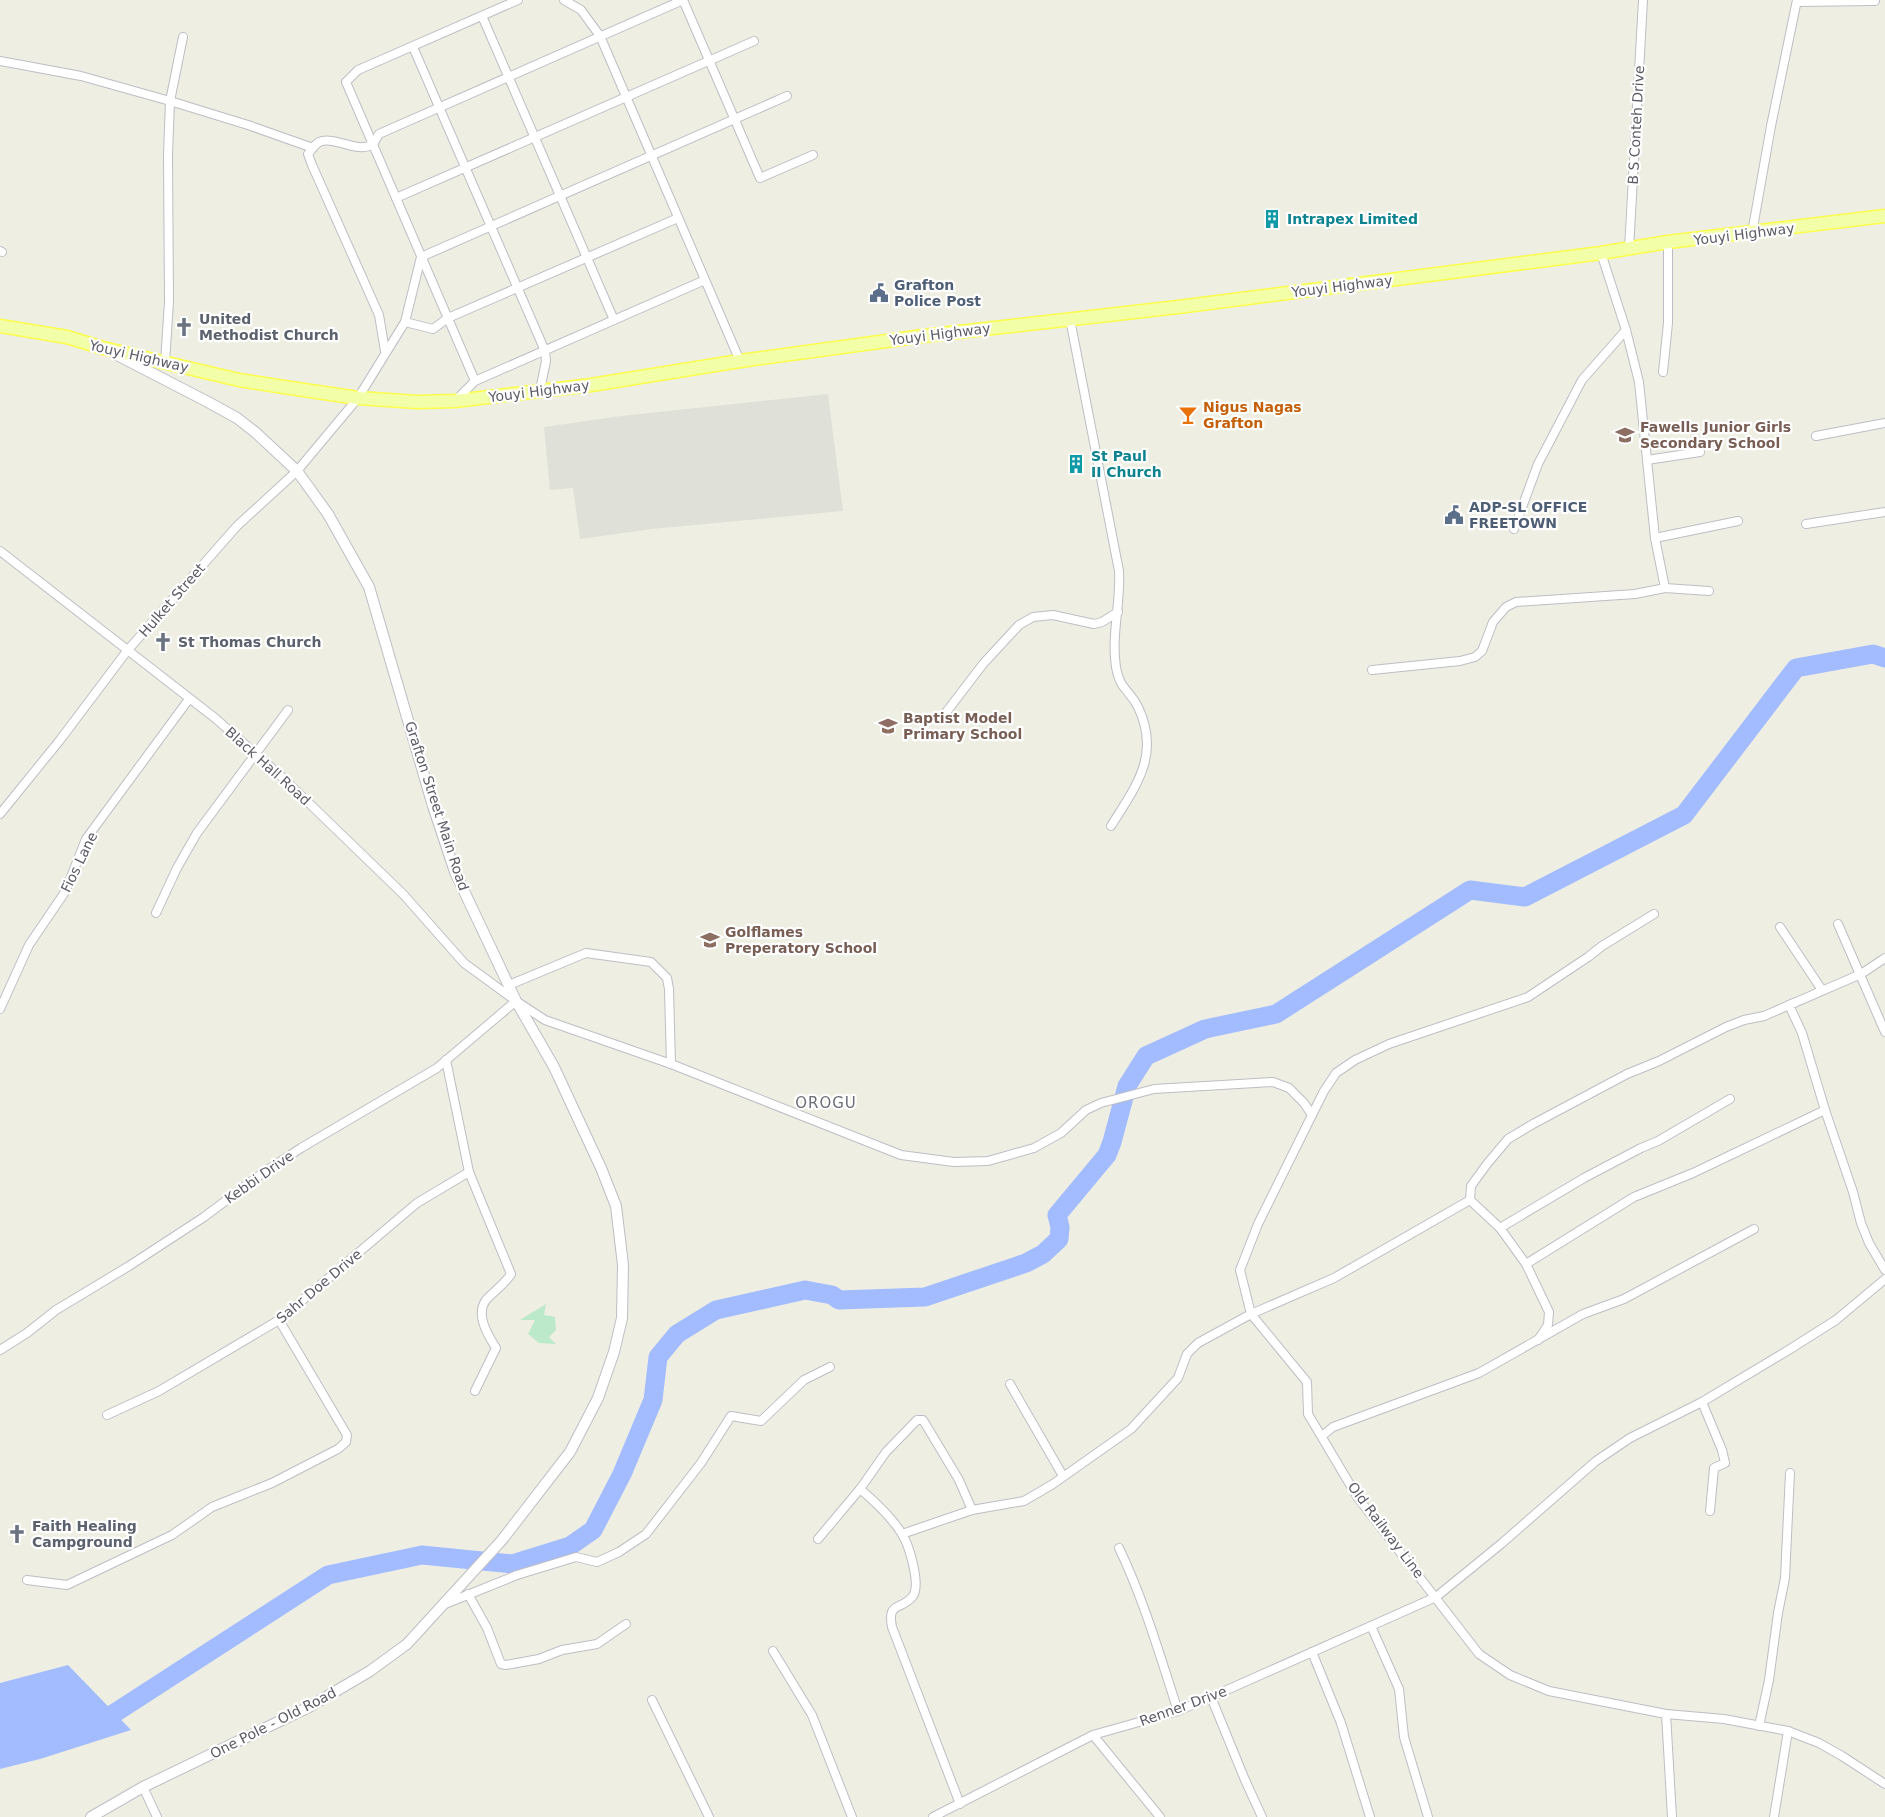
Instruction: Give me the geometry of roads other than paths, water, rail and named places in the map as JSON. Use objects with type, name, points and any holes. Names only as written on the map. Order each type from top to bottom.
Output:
[{"type":"main road","name":"Youyi Highway","points":[[0,326],[67,337],[103,348],[239,380],[358,398],[417,402],[455,401],[591,385],[740,361],[923,336],[1178,307],[1601,253],[1668,242],[1885,216]]},
{"type":"street","points":[[475,381],[346,82],[358,70],[518,0]]},
{"type":"street","points":[[564,0],[580,10],[600,36],[740,361]]},
{"type":"street","points":[[385,351],[379,315],[308,154],[317,143],[324,140],[350,146],[372,144],[379,134],[683,0],[760,178],[813,155]]},
{"type":"street","name":"B S Conteh Drive","points":[[1629,249],[1643,0]]},
{"type":"street","points":[[1752,233],[1771,126],[1797,1],[1875,1]]},
{"type":"street","points":[[482,16],[614,320]]},
{"type":"street","points":[[165,362],[169,302],[168,155],[170,101],[183,37]]},
{"type":"street","points":[[396,198],[754,41]]},
{"type":"street","points":[[413,47],[545,351],[546,360],[540,390]]},
{"type":"street","points":[[0,61],[80,76],[170,101],[230,119],[313,148]]},
{"type":"street","points":[[422,257],[787,96]]},
{"type":"street","points":[[405,322],[433,329],[448,318],[678,218]]},
{"type":"street","points":[[1663,372],[1668,324],[1668,242]]},
{"type":"street","points":[[1601,253],[1626,330],[1639,382],[1655,538],[1665,588]]},
{"type":"street","name":"Hulket Street","points":[[0,814],[3,804],[60,740],[127,651],[237,526],[297,470],[358,398],[385,351],[405,322],[422,257]]},
{"type":"street","points":[[455,401],[475,381],[705,280]]},
{"type":"street","points":[[1070,319],[1119,571],[1115,643],[1116,666],[1123,688],[1136,704],[1143,718],[1147,741],[1147,759],[1137,782],[1111,826]]},
{"type":"street","points":[[1514,529],[1538,464],[1582,380],[1626,330]]},
{"type":"street","name":"Grafton Street Main Road","points":[[103,348],[208,402],[237,418],[256,432],[297,470],[328,514],[369,586],[430,796],[456,872],[516,1002],[563,1085],[601,1168],[616,1206],[623,1265],[622,1318],[614,1352],[598,1398],[570,1452],[464,1591]]},
{"type":"street","points":[[1816,436],[1885,423]]},
{"type":"street","points":[[1647,460],[1700,452]]},
{"type":"street","points":[[1806,524],[1885,512]]},
{"type":"street","points":[[1655,538],[1738,521]]},
{"type":"street","name":"Black Hall Road","points":[[0,551],[256,753],[403,894],[464,963],[516,1002],[545,1020],[671,1064],[900,1155],[954,1162],[988,1161],[1034,1148],[1060,1133],[1086,1110],[1101,1103],[1154,1089],[1273,1082],[1289,1088],[1304,1103],[1312,1115]]},
{"type":"street","points":[[1372,670],[1460,661],[1475,657],[1482,651],[1493,622],[1506,607],[1516,602],[1635,594],[1665,588],[1709,591]]},
{"type":"street","points":[[941,719],[983,664],[1019,625],[1033,617],[1053,615],[1094,624],[1102,622],[1118,612]]},
{"type":"street","name":"Fios Lane","points":[[0,1009],[29,945],[65,892],[86,839],[189,699]]},
{"type":"street","points":[[156,913],[177,868],[197,834],[288,710]]},
{"type":"street","name":"Old Railway Line","points":[[1654,914],[1602,946],[1528,997],[1389,1044],[1355,1060],[1336,1073],[1312,1115],[1258,1224],[1240,1270],[1251,1314],[1307,1382],[1308,1414],[1358,1498],[1479,1654],[1510,1675],[1550,1692],[1666,1714],[1724,1719],[1788,1731],[1819,1743],[1885,1784]]},
{"type":"street","points":[[1838,924],[1885,1032]]},
{"type":"street","points":[[1780,927],[1822,990]]},
{"type":"street","points":[[509,985],[586,953],[651,962],[667,978],[671,1064]]},
{"type":"street","points":[[1470,1200],[1471,1186],[1508,1139],[1627,1074],[1659,1061],[1726,1027],[1744,1020],[1764,1016],[1861,974],[1885,958]]},
{"type":"street","name":"Kebbi Drive","points":[[0,1350],[27,1333],[56,1310],[129,1266],[204,1217],[260,1175],[301,1148],[437,1068],[516,1002]]},
{"type":"street","points":[[1789,1005],[1802,1033],[1824,1110],[1854,1192],[1861,1223],[1869,1243],[1885,1270]]},
{"type":"street","points":[[446,1060],[469,1172],[511,1274],[505,1283],[485,1302],[481,1315],[487,1333],[496,1348],[475,1391]]},
{"type":"street","points":[[1500,1228],[1584,1178],[1658,1141],[1730,1099]]},
{"type":"street","points":[[1526,1264],[1634,1197],[1693,1173],[1824,1110]]},
{"type":"street","name":"Sahr Doe Drive","points":[[107,1416],[159,1391],[279,1320],[418,1203],[469,1172]]},
{"type":"street","points":[[1470,1200],[1500,1228],[1526,1264],[1549,1312],[1548,1325],[1538,1340]]},
{"type":"street","points":[[902,1534],[972,1510],[1024,1501],[1131,1429],[1178,1378],[1187,1354],[1198,1342],[1251,1314],[1334,1278],[1470,1200]]},
{"type":"street","points":[[1322,1436],[1333,1427],[1480,1373],[1583,1314],[1624,1299],[1661,1281],[1754,1229]]},
{"type":"street","name":"Renner Drive","points":[[933,1817],[1093,1735],[1178,1711],[1436,1597],[1501,1544],[1596,1461],[1630,1438],[1702,1402],[1836,1320],[1885,1279]]},
{"type":"street","points":[[27,1580],[67,1584],[172,1535],[212,1507],[272,1483],[338,1449],[346,1442],[347,1435],[279,1320]]},
{"type":"street","points":[[626,1624],[597,1644],[562,1650],[539,1659],[506,1666],[501,1664],[487,1628],[464,1591],[576,1557],[597,1562],[619,1552],[646,1534],[701,1463],[731,1416],[761,1422],[804,1380],[830,1367]]},
{"type":"street","points":[[1010,1384],[1063,1476]]},
{"type":"street","points":[[1702,1402],[1722,1450],[1724,1463],[1714,1468],[1710,1511]]},
{"type":"street","points":[[818,1538],[860,1489],[892,1445],[920,1419],[924,1420],[959,1480],[972,1510]]},
{"type":"street","points":[[1759,1726],[1769,1680],[1778,1613],[1786,1578],[1790,1473]]},
{"type":"street","points":[[860,1489],[874,1501],[902,1534],[916,1577],[917,1586],[913,1596],[893,1608],[890,1616],[892,1627],[960,1804]]},
{"type":"street","points":[[1119,1548],[1146,1611],[1178,1711]]},
{"type":"street","name":"One Pole - Old Road","points":[[91,1817],[143,1787],[309,1707],[370,1671],[407,1644],[444,1605],[464,1591]]},
{"type":"street","points":[[1371,1626],[1399,1689],[1404,1737],[1428,1817]]},
{"type":"street","points":[[772,1651],[812,1715],[852,1817]]},
{"type":"street","points":[[1312,1652],[1341,1723],[1370,1817]]},
{"type":"street","points":[[1211,1697],[1262,1817]]},
{"type":"street","points":[[652,1700],[710,1817]]},
{"type":"street","points":[[1666,1714],[1672,1817]]},
{"type":"street","points":[[1774,1817],[1788,1731]]},
{"type":"street","points":[[1093,1735],[1160,1817]]},
{"type":"street","points":[[143,1787],[157,1817]]},
{"type":"water","points":[[68,1665],[131,1730],[40,1759],[0,1769],[0,1683]]},
{"type":"waterway","points":[[93,1727],[328,1575],[422,1555],[512,1564],[570,1546],[593,1530],[622,1474],[653,1400],[658,1357],[677,1334],[716,1310],[805,1290],[832,1295],[839,1300],[925,1297],[1026,1263],[1043,1254],[1059,1239],[1060,1227],[1057,1215],[1107,1155],[1127,1086],[1146,1056],[1205,1029],[1276,1014],[1470,890],[1525,897],[1684,815],[1796,668],[1873,654],[1885,658]]},
{"type":"place","name":"Intrapex Limited","points":[[1272,219]]},
{"type":"place","name":"Grafton Police Post","points":[[879,293]]},
{"type":"place","name":"United Methodist Church","points":[[184,327]]},
{"type":"place","name":"Nigus Nagas Grafton","points":[[1188,415]]},
{"type":"place","name":"Fawells Junior Girls Secondary School","points":[[1625,435]]},
{"type":"place","name":"St Paul II Church","points":[[1076,464]]},
{"type":"place","name":"ADP-SL OFFICE FREETOWN","points":[[1454,515]]},
{"type":"place","name":"St Thomas Church","points":[[163,642]]},
{"type":"place","name":"Baptist Model Primary School","points":[[888,726]]},
{"type":"place","name":"Golflames Preperatory School","points":[[710,940]]},
{"type":"place","name":"Faith Healing Campground","points":[[17,1534]]},
{"type":"district","name":"OROGU","points":[[826,1103]]}]
